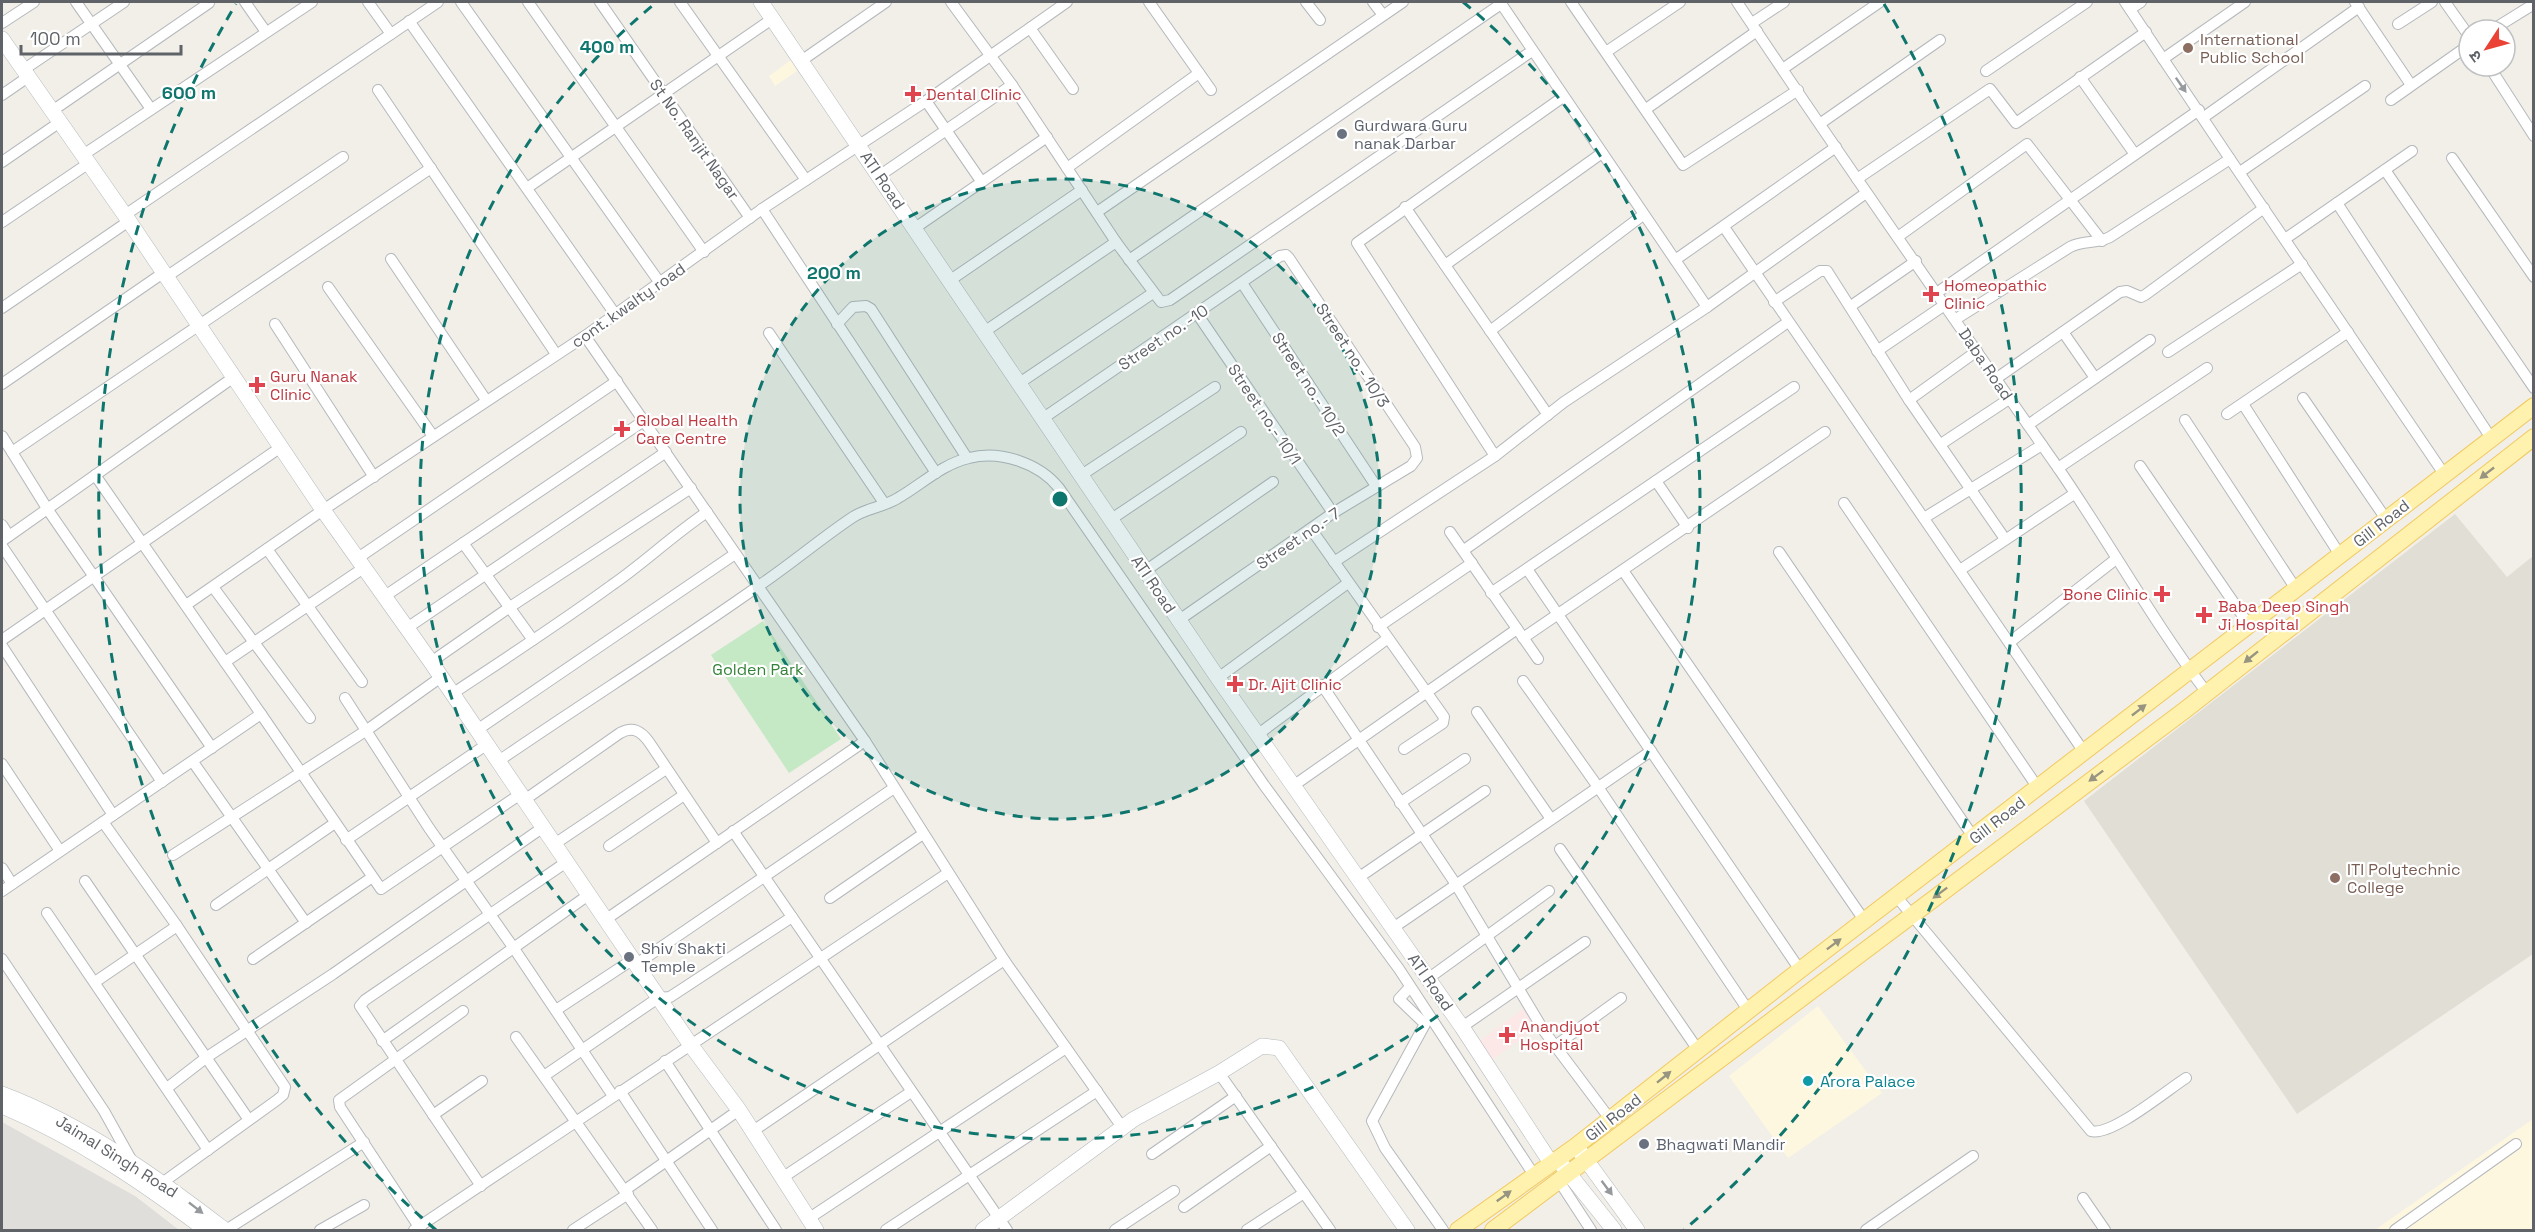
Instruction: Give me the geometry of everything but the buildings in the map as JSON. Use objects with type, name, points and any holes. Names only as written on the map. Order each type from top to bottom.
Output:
[{"type":"main road","name":"Gill Road","points":[[1458,1230],[1576,1146],[1864,920],[1974,838],[2534,406]]},
{"type":"main road","name":"Gill Road","points":[[1493,1230],[2207,693],[2534,437]]},
{"type":"street","points":[[2,23],[34,2]]},
{"type":"street","points":[[76,2],[151,109]]},
{"type":"street","points":[[2,95],[26,74],[124,2]]},
{"type":"street","points":[[244,2],[266,32]]},
{"type":"street","points":[[368,2],[391,34]]},
{"type":"street","points":[[2,308],[127,218],[438,2]]},
{"type":"street","points":[[461,2],[573,157],[660,283]]},
{"type":"street","points":[[528,2],[704,252]]},
{"type":"street","name":"St No. Ranjit Nagar","points":[[600,2],[750,218]]},
{"type":"street","points":[[680,2],[806,180]]},
{"type":"street","name":"ATI Road","points":[[760,2],[860,146],[1218,678],[1429,978],[1564,1178],[1614,1230]]},
{"type":"street","points":[[801,60],[886,2]]},
{"type":"street","points":[[951,2],[1012,86],[1116,242],[1161,302],[1170,300],[1532,51]]},
{"type":"street","name":"cont. kwalty road","points":[[186,605],[486,400],[585,336],[762,209],[860,146],[1067,2]]},
{"type":"street","points":[[1149,2],[1211,90]]},
{"type":"street","points":[[1306,2],[1320,20]]},
{"type":"street","points":[[1373,2],[1383,15]]},
{"type":"street","points":[[1097,212],[1403,2]]},
{"type":"street","points":[[1571,2],[1684,166],[1798,90]]},
{"type":"street","points":[[1606,52],[1680,2]]},
{"type":"street","name":"Daba Road","points":[[1737,2],[1784,68],[1866,193],[1899,236],[1997,378],[2190,671],[2207,693]]},
{"type":"street","points":[[1646,109],[1784,2]]},
{"type":"street","points":[[1784,68],[1880,2]]},
{"type":"street","points":[[1986,71],[2087,2]]},
{"type":"street","points":[[2141,2],[2128,5],[2444,474]]},
{"type":"street","points":[[2163,58],[2245,2]]},
{"type":"street","points":[[2398,24],[2432,2]]},
{"type":"street","points":[[2445,2],[2457,19]]},
{"type":"street","points":[[2,162],[120,64],[209,3]]},
{"type":"street","points":[[1129,260],[1500,3],[1707,307]]},
{"type":"street","points":[[2,222],[151,109],[305,4]]},
{"type":"street","points":[[1938,292],[2134,153],[2201,114],[2357,4],[2411,85]]},
{"type":"street","points":[[2511,18],[2534,4]]},
{"type":"street","points":[[527,188],[772,19]]},
{"type":"street","points":[[409,21],[615,314]]},
{"type":"street","points":[[1030,28],[1073,89]]},
{"type":"street","points":[[1857,179],[1990,89],[2016,123],[2146,32]]},
{"type":"street","points":[[2,40],[127,218],[323,510],[431,662],[587,896],[739,1110],[812,1225],[1066,1048]]},
{"type":"street","points":[[1821,123],[1940,40]]},
{"type":"street","points":[[2391,100],[2457,53]]},
{"type":"street","points":[[1067,168],[1199,73]]},
{"type":"street","points":[[2080,77],[2134,153]]},
{"type":"street","points":[[2497,78],[2534,136]]},
{"type":"street","points":[[879,176],[1012,86]]},
{"type":"street","points":[[2240,172],[2365,86]]},
{"type":"street","points":[[378,90],[556,354]]},
{"type":"street","points":[[1495,456],[1357,245],[1358,241],[1405,207],[1563,97]]},
{"type":"street","points":[[926,101],[981,182]]},
{"type":"street","points":[[915,228],[1047,137]]},
{"type":"street","points":[[1899,236],[2027,144],[2102,241]]},
{"type":"street","points":[[1675,260],[1836,147]]},
{"type":"street","points":[[2285,239],[2412,151]]},
{"type":"street","points":[[1445,265],[1602,153]]},
{"type":"street","points":[[2,384],[343,158]]},
{"type":"street","points":[[2452,158],[2534,277]]},
{"type":"street","points":[[1956,319],[2070,247],[2078,243],[2102,241],[2230,159]]},
{"type":"street","points":[[12,452],[430,168]]},
{"type":"street","points":[[2385,170],[2534,388]]},
{"type":"street","points":[[949,281],[1082,190]]},
{"type":"street","points":[[1334,562],[1495,456],[1548,415],[1707,307],[1866,193]]},
{"type":"street","points":[[2337,203],[2491,438]]},
{"type":"street","points":[[1405,207],[1548,415]]},
{"type":"street","points":[[1997,378],[2120,292],[2127,291],[2141,297],[2145,295],[2264,208]]},
{"type":"street","points":[[762,209],[936,473]]},
{"type":"street","points":[[1490,331],[1643,214]]},
{"type":"street","points":[[1724,227],[2084,752]]},
{"type":"street","points":[[984,332],[1116,242]]},
{"type":"street","name":"Street no. -10","points":[[1042,419],[1198,315],[1284,254]]},
{"type":"street","name":"Street no.- 10/3","points":[[1284,254],[1289,258],[1415,447],[1417,458]]},
{"type":"street","points":[[391,259],[486,400]]},
{"type":"street","points":[[1851,306],[1916,261]]},
{"type":"street","points":[[2168,352],[2302,264]]},
{"type":"street","points":[[1774,302],[1824,270],[1851,306],[1909,400],[2004,539]]},
{"type":"street","name":"Street no.- 10/2","points":[[1242,283],[1376,486]]},
{"type":"street","points":[[328,286],[433,436]]},
{"type":"street","points":[[1018,384],[1153,293]]},
{"type":"street","points":[[1877,351],[1946,304]]},
{"type":"street","points":[[837,324],[853,307],[866,306],[871,309],[967,458]]},
{"type":"street","name":"Street no.- 10/1","points":[[1198,315],[1333,513]]},
{"type":"street","points":[[1464,550],[1788,322]]},
{"type":"street","points":[[275,324],[374,477]]},
{"type":"street","points":[[2062,332],[2095,378]]},
{"type":"street","points":[[2227,414],[2348,332]]},
{"type":"street","points":[[769,333],[884,503]]},
{"type":"street","points":[[585,336],[865,741],[1004,960],[1122,1127]]},
{"type":"street","points":[[2028,425],[2150,340]]},
{"type":"street","points":[[1909,400],[1977,351]]},
{"type":"street","points":[[2058,468],[2207,368]]},
{"type":"street","points":[[2,525],[5,539],[234,377]]},
{"type":"street","points":[[225,662],[617,381]]},
{"type":"street","points":[[1080,476],[1215,387]]},
{"type":"street","points":[[1491,592],[1794,387]]},
{"type":"street","points":[[2303,398],[2386,519]]},
{"type":"street","points":[[1941,444],[2009,399]]},
{"type":"street","points":[[2243,404],[2340,555]]},
{"type":"street","points":[[384,596],[645,420]]},
{"type":"street","points":[[2185,420],[2296,589]]},
{"type":"street","points":[[1110,520],[1241,432]]},
{"type":"street","points":[[1293,786],[1358,742],[1425,692],[1520,633],[1559,615],[1624,572],[1825,432]]},
{"type":"street","points":[[2,436],[48,510],[212,748]]},
{"type":"street","points":[[1924,518],[2042,445]]},
{"type":"street","points":[[2,640],[281,447]]},
{"type":"street","points":[[407,628],[666,452]]},
{"type":"street","points":[[497,762],[758,587],[854,517],[898,498],[936,473],[967,458],[987,454],[1039,470],[1052,479],[1264,785],[1410,987],[1534,1175]]},
{"type":"street","name":"Street no.- 7","points":[[1179,620],[1333,513],[1411,466],[1417,458]]},
{"type":"street","points":[[2140,466],[2249,625]]},
{"type":"street","points":[[95,476],[301,771],[371,878],[381,889],[386,888],[443,848],[628,729],[642,733],[717,843]]},
{"type":"street","points":[[1656,481],[1688,528]]},
{"type":"street","points":[[1145,571],[1273,482]]},
{"type":"street","points":[[431,662],[690,488]]},
{"type":"street","points":[[1960,570],[2074,494]]},
{"type":"street","points":[[1844,503],[2038,788]]},
{"type":"street","points":[[452,694],[620,579],[669,538],[707,512]]},
{"type":"street","points":[[1311,529],[1445,720],[1404,749]]},
{"type":"street","points":[[1450,532],[1538,659]]},
{"type":"street","points":[[463,543],[533,640]]},
{"type":"street","points":[[2,546],[162,782]]},
{"type":"street","points":[[267,549],[362,682]]},
{"type":"street","points":[[1779,552],[1974,838]]},
{"type":"street","points":[[477,730],[735,554]]},
{"type":"street","points":[[2010,642],[2116,559]]},
{"type":"street","points":[[1378,627],[1472,563]]},
{"type":"street","points":[[1527,569],[1800,970]]},
{"type":"street","points":[[1624,572],[1864,920]]},
{"type":"street","points":[[1218,678],[1348,583]]},
{"type":"street","points":[[213,587],[310,718]]},
{"type":"street","points":[[1257,735],[1387,639]]},
{"type":"street","points":[[2,646],[113,815]]},
{"type":"street","points":[[173,855],[231,815],[367,730],[441,677]]},
{"type":"street","points":[[1523,681],[1598,787],[1748,1010]]},
{"type":"street","points":[[1322,685],[1455,884],[1485,937],[1519,986],[1555,1046],[1610,1119]]},
{"type":"street","points":[[345,698],[465,880],[582,1049],[667,1160],[712,1230]]},
{"type":"street","points":[[1477,712],[1551,819]]},
{"type":"street","points":[[2,891],[261,714]]},
{"type":"street","points":[[605,920],[865,741]]},
{"type":"street","points":[[346,840],[486,745]]},
{"type":"street","points":[[1393,928],[1651,750]]},
{"type":"street","points":[[1400,803],[1465,759]]},
{"type":"street","points":[[193,762],[306,922]]},
{"type":"street","points":[[2,764],[60,851]]},
{"type":"street","points":[[553,844],[666,769]]},
{"type":"street","points":[[556,1010],[765,878],[894,788]]},
{"type":"street","points":[[1358,878],[1485,790]]},
{"type":"street","points":[[609,846],[684,795]]},
{"type":"street","points":[[103,822],[177,926],[285,1087],[283,1095],[277,1100],[162,1183]]},
{"type":"street","points":[[216,905],[335,823]]},
{"type":"street","points":[[167,1088],[207,1057],[542,828]]},
{"type":"street","points":[[733,831],[1003,1225]]},
{"type":"street","points":[[830,898],[923,834]]},
{"type":"street","points":[[1560,849],[1698,1050]]},
{"type":"street","points":[[481,1186],[361,1010],[362,1003],[491,916],[565,862]]},
{"type":"street","points":[[2,868],[12,884]]},
{"type":"street","points":[[463,1011],[339,1100],[340,1107],[418,1229],[616,1093],[948,873]]},
{"type":"street","points":[[253,959],[371,878]]},
{"type":"street","points":[[85,881],[249,1120]]},
{"type":"street","points":[[1429,978],[1549,891]]},
{"type":"street","points":[[382,1041],[587,896]]},
{"type":"street","points":[[1896,896],[2091,1131],[2101,1132],[2123,1121],[2186,1078]]},
{"type":"street","points":[[47,913],[208,1150]]},
{"type":"street","points":[[544,1076],[658,998],[670,996],[792,917]]},
{"type":"street","points":[[95,982],[177,926]]},
{"type":"street","points":[[1462,1027],[1585,942]]},
{"type":"street","points":[[2,959],[98,1101],[135,1165]]},
{"type":"street","points":[[753,1131],[1004,960]]},
{"type":"street","points":[[1410,987],[1399,999],[1425,1024],[1372,1121],[1385,1148],[1443,1230]]},
{"type":"street","points":[[1555,1046],[1621,998]]},
{"type":"street","points":[[516,1037],[652,1230]]},
{"type":"street","points":[[983,1230],[1003,1225],[1122,1127],[1219,1073],[1262,1046],[1279,1048],[1407,1230]]},
{"type":"street","points":[[665,1061],[776,1230]]},
{"type":"street","points":[[1219,1073],[1330,1230]]},
{"type":"street","points":[[433,1115],[482,1081]]},
{"type":"street","points":[[886,1230],[1097,1091]]},
{"type":"street","points":[[782,1178],[911,1092]]},
{"type":"street","name":"Jaimal Singh Road","points":[[2,1094],[61,1119],[162,1183],[226,1230]]},
{"type":"street","points":[[1152,1154],[1236,1096]]},
{"type":"street","points":[[2,1107],[45,1124],[88,1148],[145,1184],[206,1230]]},
{"type":"street","points":[[576,1230],[667,1160],[739,1110]]},
{"type":"street","points":[[226,1230],[364,1142]]},
{"type":"street","points":[[2395,1230],[2516,1144]]},
{"type":"street","points":[[1184,1207],[1271,1146]]},
{"type":"street","points":[[1576,1146],[1637,1230]]},
{"type":"street","points":[[1866,1230],[1973,1155]]},
{"type":"street","points":[[1564,1178],[1591,1230]]},
{"type":"street","points":[[1115,1230],[1174,1191]]},
{"type":"street","points":[[1247,1230],[1304,1193]]},
{"type":"street","points":[[2082,1198],[2105,1230]]},
{"type":"street","points":[[321,1230],[363,1205]]},
{"type":"shaded area","points":[[791,60],[797,71],[775,86],[769,76]]},
{"type":"shaded area","name":"ITI Polytechnic College","points":[[2455,514],[2507,577],[2533,556],[2533,954],[2297,1114],[2084,801]]},
{"type":"shaded area","name":"Arora Palace","points":[[1818,1006],[1882,1093],[1788,1158],[1729,1076]]},
{"type":"shaded area","name":"Anandjyot Hospital","points":[[1524,1008],[1537,1028],[1490,1061],[1477,1043]]},
{"type":"shaded area","points":[[2533,1119],[2533,1230],[2375,1230]]},
{"type":"shaded area","points":[[2,1122],[135,1196],[179,1230],[2,1230]]},
{"type":"green space","name":"Golden Park","points":[[763,621],[841,739],[789,773],[711,655]]},
{"type":"place","name":"International Public School","points":[[2188,48]]},
{"type":"place","name":"Dental Clinic","points":[[913,94]]},
{"type":"place","name":"Gurdwara Guru nanak Darbar","points":[[1342,134]]},
{"type":"place","name":"Homeopathic Clinic","points":[[1931,294]]},
{"type":"place","name":"Guru Nanak Clinic","points":[[257,385]]},
{"type":"place","name":"Global Health Care Centre","points":[[622,429]]},
{"type":"place","name":"Bone Clinic","points":[[2162,594]]},
{"type":"place","name":"Baba Deep Singh Ji Hospital","points":[[2204,615]]},
{"type":"place","name":"Dr. Ajit Clinic","points":[[1235,684]]},
{"type":"place","name":"ITI Polytechnic College","points":[[2335,878]]},
{"type":"place","name":"Shiv Shakti Temple","points":[[629,957]]},
{"type":"place","name":"Anandjyot Hospital","points":[[1507,1035]]},
{"type":"place","name":"Arora Palace","points":[[1808,1081]]},
{"type":"place","name":"Bhagwati Mandir","points":[[1644,1144]]}]
